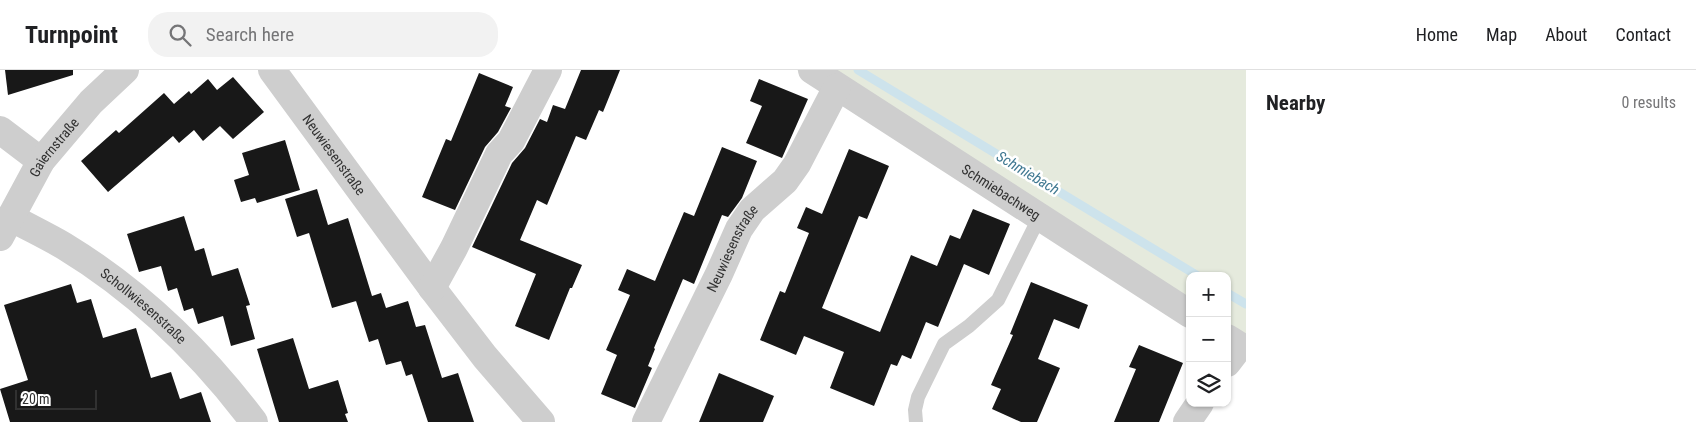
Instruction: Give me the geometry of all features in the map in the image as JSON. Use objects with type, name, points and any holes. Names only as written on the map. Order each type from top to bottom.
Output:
[{"type":"street","name":"Gaiernstraße","points":[[5,227],[41,161],[91,102],[125,70]]},
{"type":"street","name":"Neuwiesenstraße","points":[[272,70],[432,288],[485,357],[541,422]]},
{"type":"street","points":[[432,288],[454,248],[499,154],[511,141],[548,70]]},
{"type":"street","name":"Schmiebachweg","points":[[812,70],[1186,311]]},
{"type":"street","name":"Neuwiesenstraße","points":[[646,422],[719,274],[739,229],[752,210],[785,181],[797,164],[837,87]]},
{"type":"street","points":[[0,130],[41,161]]},
{"type":"street","name":"Schollwiesenstraße","points":[[5,227],[64,246],[100,271],[179,336],[219,378],[254,422]]},
{"type":"street","points":[[1187,422],[1197,407]]},
{"type":"lane","points":[[916,422],[915,410],[918,397],[944,344],[969,326],[998,300],[1040,218]]},
{"type":"shaded area","points":[[797,70],[1246,70],[1246,356],[1231,347],[1231,272],[1186,272],[1186,319]]},
{"type":"building","points":[[5,70],[73,70],[73,75],[8,95]]},
{"type":"building","points":[[581,70],[620,70],[603,112],[599,110],[586,140],[576,136],[547,205],[537,200],[520,240],[582,265],[572,288],[570,288],[549,340],[515,326],[536,274],[472,247],[512,163],[525,148],[540,119],[547,122],[553,105],[565,109]]},
{"type":"building","points":[[479,73],[513,87],[505,106],[511,108],[498,132],[485,147],[455,210],[422,197],[446,139],[451,141]]},
{"type":"building","points":[[233,77],[264,112],[233,139],[220,126],[203,141],[194,130],[179,143],[173,136],[108,192],[81,161],[116,130],[119,133],[164,93],[174,104],[189,91],[191,94],[208,79],[217,90]]},
{"type":"building","points":[[759,79],[808,99],[782,158],[746,143],[762,106],[750,101]]},
{"type":"building","points":[[285,140],[300,190],[257,203],[255,198],[241,202],[234,180],[249,175],[242,153]]},
{"type":"building","points":[[722,147],[757,161],[742,198],[728,217],[722,215],[694,284],[683,279],[654,348],[648,366],[652,368],[635,408],[601,394],[617,355],[606,350],[630,295],[618,290],[627,269],[655,281],[684,212],[694,216]]},
{"type":"building","points":[[849,149],[889,166],[867,219],[859,216],[822,308],[880,332],[911,255],[937,266],[950,235],[960,239],[973,209],[1010,224],[989,275],[964,264],[938,327],[926,322],[911,359],[902,355],[897,366],[891,364],[874,406],[830,388],[844,352],[804,336],[796,355],[760,340],[780,291],[785,293],[809,233],[797,228],[806,207],[822,214]]},
{"type":"building","points":[[317,189],[328,225],[348,218],[372,296],[381,293],[386,308],[408,301],[416,327],[425,325],[442,378],[458,373],[474,422],[428,422],[412,374],[406,376],[401,361],[386,365],[378,339],[369,342],[356,301],[332,308],[309,233],[297,237],[285,199]]},
{"type":"building","points":[[184,216],[195,251],[204,248],[212,276],[238,268],[250,305],[246,306],[255,339],[231,346],[223,316],[198,324],[193,308],[184,311],[177,288],[168,291],[161,266],[139,272],[127,234]]},
{"type":"building","points":[[1031,282],[1088,305],[1079,329],[1054,319],[1038,359],[1060,368],[1037,422],[1021,422],[992,409],[1001,389],[991,385],[1013,335],[1010,334]]},
{"type":"building","points":[[71,284],[77,303],[91,299],[103,338],[136,328],[151,378],[171,372],[180,399],[201,392],[211,422],[10,422],[0,389],[28,380],[4,305]]},
{"type":"building","points":[[293,338],[309,389],[338,380],[348,413],[345,414],[348,422],[279,422],[257,349]]},
{"type":"building","points":[[1139,345],[1183,363],[1159,422],[1114,422],[1136,369],[1129,367]]},
{"type":"building","points":[[719,373],[774,396],[763,422],[699,422]]},
{"type":"waterway","name":"Schmiebach","points":[[858,70],[1191,272]]},
{"type":"waterway","name":"Schmiebach","points":[[1231,295],[1246,304]]}]
